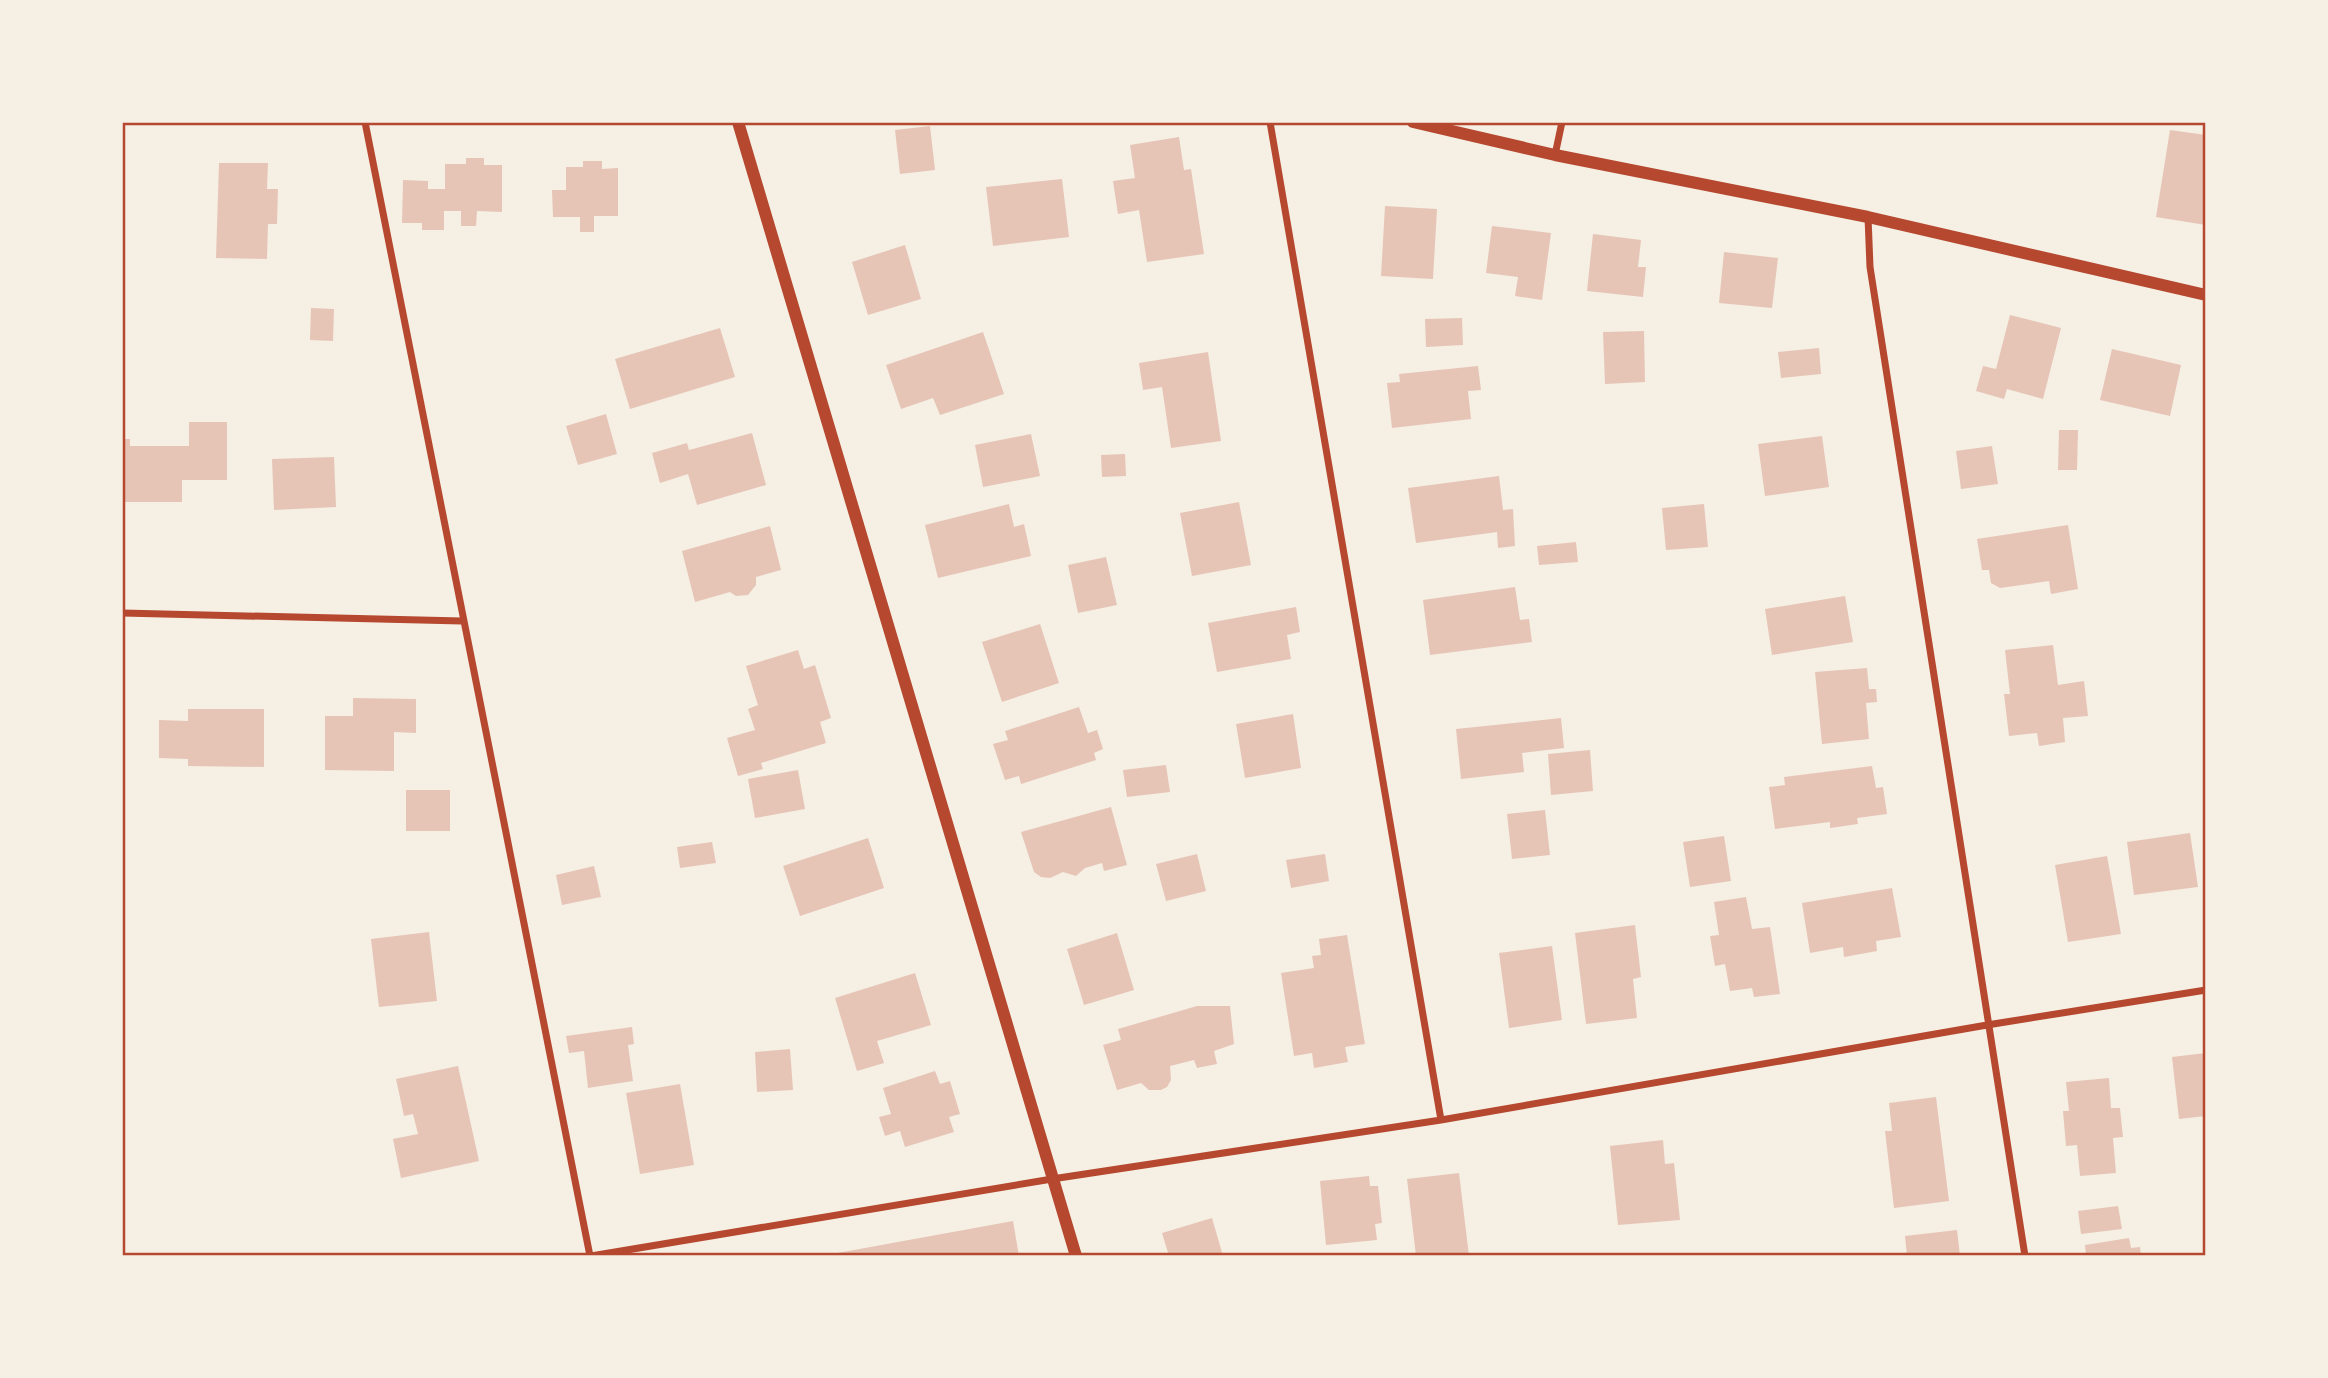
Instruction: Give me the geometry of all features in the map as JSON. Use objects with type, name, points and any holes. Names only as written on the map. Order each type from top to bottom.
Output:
[{"type":"street","points":[[365,122],[462,621],[591,1255],[1441,1120],[1987,1025],[2206,990]]},
{"type":"street","points":[[738,122],[1076,1255]]},
{"type":"street","points":[[1270,122],[1441,1120]]},
{"type":"street","points":[[1413,122],[1555,155],[1868,217],[2206,295]]},
{"type":"street","points":[[1555,155],[1562,122]]},
{"type":"street","points":[[1868,217],[1870,267],[2025,1255]]},
{"type":"street","points":[[122,613],[462,621]]},
{"type":"building","points":[[930,126],[935,170],[900,174],[895,130]]},
{"type":"building","points":[[2170,130],[2206,135],[2206,225],[2156,217]]},
{"type":"building","points":[[1179,137],[1184,170],[1191,169],[1204,254],[1147,262],[1139,210],[1118,214],[1113,181],[1135,178],[1130,145]]},
{"type":"building","points":[[466,158],[484,158],[484,165],[502,165],[502,212],[477,211],[476,226],[461,226],[461,211],[444,211],[444,230],[422,230],[422,223],[402,223],[403,180],[428,181],[428,189],[445,189],[445,164],[466,164]]},
{"type":"building","points":[[583,161],[602,161],[602,169],[618,168],[618,216],[594,216],[594,232],[580,232],[580,217],[553,217],[552,190],[566,190],[566,167],[583,167]]},
{"type":"building","points":[[219,163],[268,163],[267,189],[278,189],[277,224],[268,224],[267,259],[216,258]]},
{"type":"building","points":[[1062,179],[1069,237],[993,246],[986,187]]},
{"type":"building","points":[[1385,206],[1437,209],[1433,279],[1381,276]]},
{"type":"building","points":[[1492,226],[1551,233],[1542,300],[1515,296],[1518,277],[1486,273]]},
{"type":"building","points":[[1593,234],[1641,240],[1638,267],[1646,267],[1643,297],[1587,291]]},
{"type":"building","points":[[905,245],[921,299],[868,315],[852,262]]},
{"type":"building","points":[[1724,252],[1778,258],[1772,308],[1719,303]]},
{"type":"building","points":[[311,308],[334,309],[333,341],[310,340]]},
{"type":"building","points":[[2010,315],[2061,328],[2043,399],[2007,389],[2004,399],[1976,391],[1983,366],[1996,369]]},
{"type":"building","points":[[1462,318],[1463,345],[1426,347],[1425,319]]},
{"type":"building","points":[[720,328],[735,377],[630,409],[615,359]]},
{"type":"building","points":[[1644,331],[1645,382],[1605,384],[1603,332]]},
{"type":"building","points":[[983,332],[1004,394],[940,415],[933,398],[901,409],[886,365]]},
{"type":"building","points":[[1819,348],[1821,374],[1781,378],[1778,352]]},
{"type":"building","points":[[2112,349],[2181,365],[2170,416],[2100,400]]},
{"type":"building","points":[[1208,352],[1221,441],[1171,448],[1162,387],[1143,390],[1139,363]]},
{"type":"building","points":[[1478,366],[1481,390],[1468,391],[1471,419],[1392,428],[1387,383],[1400,382],[1399,374]]},
{"type":"building","points":[[606,414],[617,454],[578,465],[566,426]]},
{"type":"building","points":[[189,422],[227,422],[227,480],[182,480],[182,502],[122,502],[122,439],[130,439],[130,446],[189,446]]},
{"type":"building","points":[[2059,430],[2078,430],[2077,470],[2058,470]]},
{"type":"building","points":[[752,433],[766,485],[697,505],[688,474],[660,483],[652,453],[687,443],[689,450]]},
{"type":"building","points":[[1031,434],[1040,476],[983,487],[975,445]]},
{"type":"building","points":[[1822,436],[1829,487],[1765,496],[1758,444]]},
{"type":"building","points":[[1992,446],[1998,484],[1961,489],[1956,451]]},
{"type":"building","points":[[1125,454],[1126,476],[1102,477],[1101,455]]},
{"type":"building","points":[[334,457],[336,507],[274,510],[272,459]]},
{"type":"building","points":[[1499,476],[1503,510],[1513,509],[1515,546],[1498,548],[1497,532],[1416,543],[1408,488]]},
{"type":"building","points":[[1239,502],[1251,565],[1192,576],[1180,513]]},
{"type":"building","points":[[1009,504],[1014,527],[1024,524],[1031,556],[938,578],[925,525]]},
{"type":"building","points":[[1704,504],[1708,547],[1666,550],[1662,508]]},
{"type":"building","points":[[2068,525],[2078,589],[2051,594],[2049,581],[2000,588],[1991,583],[1989,570],[1982,570],[1977,539]]},
{"type":"building","points":[[770,526],[781,570],[756,577],[756,585],[748,595],[736,596],[730,592],[695,602],[682,551]]},
{"type":"building","points":[[1576,542],[1578,562],[1539,565],[1537,546]]},
{"type":"building","points":[[1106,557],[1117,605],[1078,613],[1068,565]]},
{"type":"building","points":[[1515,587],[1520,620],[1529,619],[1532,642],[1430,655],[1423,600]]},
{"type":"building","points":[[1845,596],[1853,642],[1772,655],[1765,609]]},
{"type":"building","points":[[1296,607],[1300,632],[1287,635],[1291,659],[1217,672],[1208,623]]},
{"type":"building","points":[[1040,624],[1059,683],[1002,702],[982,642]]},
{"type":"building","points":[[2053,645],[2058,685],[2084,681],[2088,716],[2063,718],[2065,742],[2039,746],[2037,733],[2009,736],[2004,694],[2010,694],[2005,650]]},
{"type":"building","points":[[798,650],[804,669],[815,665],[831,718],[820,722],[826,743],[761,763],[763,769],[738,776],[727,738],[755,730],[748,709],[758,705],[746,666]]},
{"type":"building","points":[[1867,668],[1869,689],[1876,689],[1877,702],[1866,703],[1869,739],[1822,744],[1815,672]]},
{"type":"building","points":[[353,698],[416,699],[416,733],[394,732],[394,771],[325,770],[325,716],[353,716]]},
{"type":"building","points":[[1079,707],[1088,733],[1097,730],[1103,749],[1094,753],[1096,760],[1021,784],[1019,776],[1005,780],[993,744],[1008,740],[1005,731]]},
{"type":"building","points":[[188,709],[264,709],[264,767],[188,766],[188,759],[159,758],[159,720],[188,721]]},
{"type":"building","points":[[1293,714],[1301,768],[1245,778],[1236,724]]},
{"type":"building","points":[[1561,718],[1564,748],[1522,753],[1524,772],[1461,779],[1456,729]]},
{"type":"building","points":[[1590,750],[1593,791],[1551,795],[1548,754]]},
{"type":"building","points":[[1166,765],[1170,792],[1127,797],[1123,770]]},
{"type":"building","points":[[1872,766],[1876,788],[1883,787],[1887,814],[1857,818],[1858,824],[1830,828],[1830,822],[1775,829],[1769,787],[1785,785],[1784,777]]},
{"type":"building","points":[[798,770],[805,809],[755,818],[748,779]]},
{"type":"building","points":[[406,790],[450,790],[450,831],[406,831]]},
{"type":"building","points":[[1111,807],[1127,865],[1104,871],[1102,863],[1085,868],[1076,876],[1063,872],[1050,878],[1041,877],[1034,872],[1021,832]]},
{"type":"building","points":[[1545,810],[1550,855],[1512,859],[1507,814]]},
{"type":"building","points":[[2190,833],[2198,887],[2134,895],[2127,842]]},
{"type":"building","points":[[1724,836],[1731,881],[1690,887],[1683,842]]},
{"type":"building","points":[[868,838],[884,888],[800,916],[783,866]]},
{"type":"building","points":[[712,842],[716,863],[680,868],[677,847]]},
{"type":"building","points":[[1197,854],[1206,891],[1166,901],[1156,864]]},
{"type":"building","points":[[1325,854],[1329,881],[1291,888],[1286,860]]},
{"type":"building","points":[[2107,856],[2121,934],[2068,942],[2055,865]]},
{"type":"building","points":[[594,866],[601,897],[562,905],[556,875]]},
{"type":"building","points":[[1892,888],[1901,937],[1876,941],[1877,951],[1844,957],[1843,947],[1810,953],[1802,903]]},
{"type":"building","points":[[1746,897],[1752,929],[1770,927],[1780,994],[1754,997],[1752,988],[1730,991],[1725,964],[1715,966],[1710,936],[1719,935],[1714,902]]},
{"type":"building","points":[[1635,925],[1641,977],[1633,979],[1637,1018],[1586,1024],[1575,933]]},
{"type":"building","points":[[429,932],[437,1001],[379,1007],[371,939]]},
{"type":"building","points":[[1117,933],[1134,990],[1084,1005],[1067,949]]},
{"type":"building","points":[[1347,935],[1365,1044],[1345,1047],[1348,1062],[1314,1068],[1312,1053],[1294,1056],[1281,973],[1314,968],[1312,956],[1321,955],[1319,939]]},
{"type":"building","points":[[1552,946],[1562,1020],[1509,1028],[1499,953]]},
{"type":"building","points":[[915,973],[931,1025],[877,1041],[884,1063],[857,1071],[835,998]]},
{"type":"building","points":[[1197,1006],[1230,1006],[1234,1044],[1214,1051],[1217,1064],[1197,1068],[1194,1060],[1170,1066],[1171,1080],[1167,1087],[1161,1090],[1149,1090],[1141,1083],[1117,1090],[1103,1045],[1121,1040],[1118,1029]]},
{"type":"building","points":[[632,1027],[634,1044],[628,1045],[633,1081],[588,1088],[584,1051],[569,1053],[566,1036]]},
{"type":"building","points":[[790,1049],[793,1090],[757,1092],[755,1052]]},
{"type":"building","points":[[2206,1053],[2206,1116],[2179,1119],[2172,1057]]},
{"type":"building","points":[[458,1066],[479,1161],[401,1178],[393,1139],[418,1134],[413,1114],[404,1116],[396,1079]]},
{"type":"building","points":[[935,1071],[940,1084],[950,1081],[960,1114],[949,1117],[954,1132],[905,1147],[900,1131],[885,1136],[879,1117],[891,1114],[883,1088]]},
{"type":"building","points":[[2109,1078],[2111,1108],[2120,1108],[2123,1137],[2113,1138],[2116,1173],[2080,1176],[2077,1145],[2066,1146],[2063,1111],[2069,1111],[2066,1082]]},
{"type":"building","points":[[680,1084],[694,1165],[640,1174],[626,1093]]},
{"type":"building","points":[[1936,1097],[1949,1201],[1894,1208],[1885,1131],[1892,1131],[1889,1103]]},
{"type":"building","points":[[1663,1140],[1665,1164],[1674,1163],[1680,1220],[1618,1225],[1610,1146]]},
{"type":"building","points":[[1459,1173],[1469,1256],[1416,1256],[1407,1179]]},
{"type":"building","points":[[1369,1176],[1370,1186],[1378,1186],[1382,1223],[1375,1224],[1377,1240],[1326,1245],[1320,1181]]},
{"type":"building","points":[[2118,1206],[2122,1229],[2081,1234],[2078,1211]]},
{"type":"building","points":[[1212,1218],[1223,1256],[1169,1256],[1162,1233]]},
{"type":"building","points":[[1013,1221],[1019,1256],[832,1256],[832,1254]]},
{"type":"building","points":[[1957,1230],[1960,1256],[1907,1256],[1905,1236]]},
{"type":"building","points":[[2129,1238],[2131,1248],[2140,1247],[2141,1256],[2086,1256],[2085,1245]]}]
